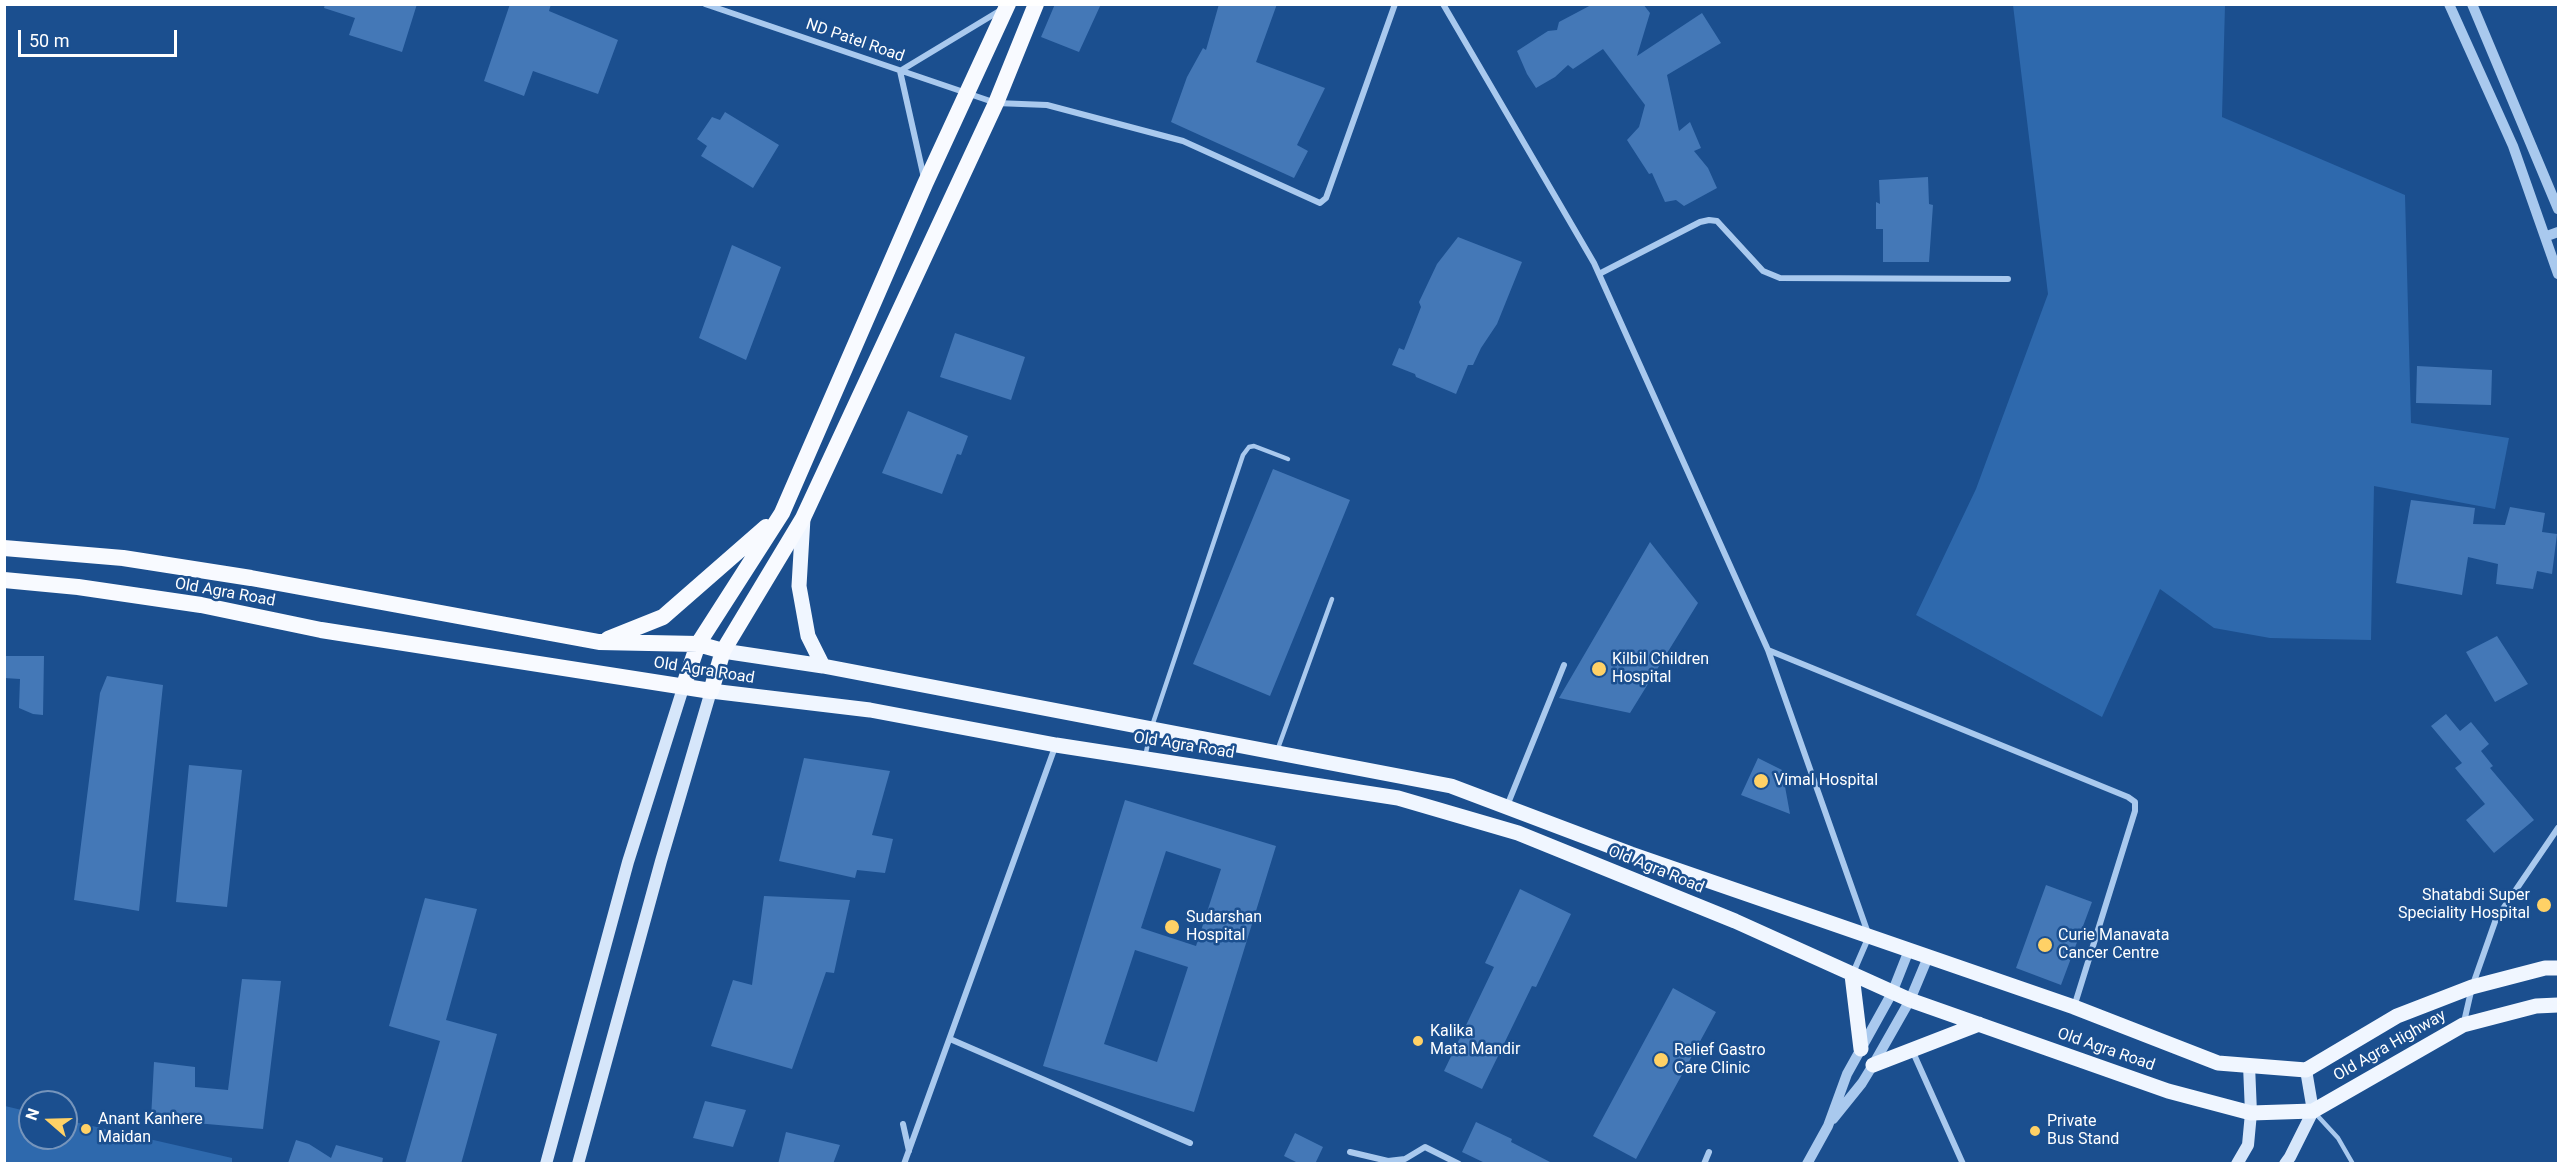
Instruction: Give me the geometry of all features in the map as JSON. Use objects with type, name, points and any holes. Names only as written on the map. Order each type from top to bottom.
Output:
[{"type":"highway","points":[[711,691],[723,651],[803,518],[996,103],[1036,4]]},
{"type":"highway","points":[[684,685],[698,644],[782,513],[925,184],[1008,5]]},
{"type":"highway","points":[[599,642],[663,618],[782,513]]},
{"type":"highway","name":"Old Agra Road","points":[[4,548],[123,558],[228,574],[599,642],[698,644],[723,651]]},
{"type":"highway","name":"Old Agra Road","points":[[4,580],[78,587],[201,605],[321,630],[711,691]]},
{"type":"main road","points":[[803,518],[799,586],[808,636],[823,666]]},
{"type":"main road","name":"Old Agra Road","points":[[723,651],[823,666],[1451,786],[1631,854],[2074,1007],[2218,1063]]},
{"type":"main road","points":[[546,1164],[628,862],[684,685]]},
{"type":"main road","points":[[578,1164],[661,861],[711,691]]},
{"type":"main road","name":"Old Agra Road","points":[[711,691],[870,710],[1056,745],[1398,798],[1518,833],[1735,921],[1892,993],[2168,1090],[2251,1113],[2313,1111]]},
{"type":"main road","name":"Old Agra Highway","points":[[2218,1063],[2306,1070],[2397,1016],[2472,987],[2545,968],[2559,968]]},
{"type":"main road","points":[[1852,975],[1861,1049]]},
{"type":"main road","name":"Old Agra Highway","points":[[2313,1111],[2463,1025],[2536,1006],[2559,1005]]},
{"type":"main road","points":[[1873,1065],[1979,1024]]},
{"type":"main road","points":[[2237,1164],[2248,1144],[2251,1113],[2249,1065]]},
{"type":"main road","points":[[2285,1164],[2313,1111],[2306,1070]]},
{"type":"street","name":"ND Patel Road","points":[[705,4],[996,103],[1047,105],[1183,141],[1320,203],[1326,198],[1395,4]]},
{"type":"street","points":[[1443,4],[1599,274],[1768,650],[1869,936],[1852,975]]},
{"type":"street","points":[[2449,4],[2513,146],[2559,274]]},
{"type":"street","points":[[2472,4],[2559,208]]},
{"type":"street","points":[[925,184],[900,71],[1008,5]]},
{"type":"street","points":[[1599,274],[1700,222],[1709,220],[1717,221],[1763,271],[1780,278],[2008,279]]},
{"type":"street","points":[[2547,236],[2559,232]]},
{"type":"street","points":[[1768,650],[2128,797],[2134,802],[2135,811],[2074,1007]]},
{"type":"street","points":[[1506,807],[1564,665]]},
{"type":"street","points":[[904,1164],[1056,745]]},
{"type":"street","points":[[2463,1025],[2472,987],[2496,919],[2559,828]]},
{"type":"street","points":[[1807,1164],[1828,1126],[1847,1074],[1892,993],[1909,950]]},
{"type":"street","points":[[1828,1126],[1862,1083],[1873,1065],[1910,1000],[1928,957]]},
{"type":"street","points":[[950,1039],[1190,1143]]},
{"type":"street","points":[[1912,1050],[1963,1164]]},
{"type":"street","points":[[903,1124],[909,1151]]},
{"type":"street","points":[[1350,1152],[1388,1161],[1405,1159],[1425,1148],[1459,1164]]},
{"type":"street","points":[[1704,1164],[1709,1152]]},
{"type":"lane","points":[[1144,758],[1151,729],[1243,455],[1249,447],[1254,446],[1288,459]]},
{"type":"lane","points":[[1276,753],[1332,599]]},
{"type":"lane","points":[[2313,1111],[2338,1138],[2353,1164]]},
{"type":"shaded area","points":[[2013,5],[2225,5],[2222,117],[2405,195],[2411,423],[2509,438],[2495,509],[2374,486],[2371,640],[2270,638],[2214,628],[2160,589],[2102,717],[1916,615],[1976,489],[2048,294]]},
{"type":"shaded area","name":"Anant Kanhere Maidan","points":[[5,1106],[18,1109],[18,1150],[78,1150],[78,1123],[232,1158],[232,1163],[5,1163]]},
{"type":"building","points":[[325,4],[417,4],[402,52],[349,35],[355,18],[324,8]]},
{"type":"building","points":[[510,4],[551,4],[549,11],[618,40],[598,94],[533,71],[524,96],[484,81]]},
{"type":"building","points":[[1055,4],[1101,4],[1079,52],[1041,37]]},
{"type":"building","points":[[1219,4],[1277,4],[1256,62],[1325,88],[1297,145],[1308,151],[1294,178],[1171,122],[1187,77],[1203,48],[1206,50]]},
{"type":"building","points":[[1593,4],[1643,4],[1650,13],[1637,56],[1702,13],[1721,43],[1667,75],[1679,131],[1690,122],[1701,148],[1694,151],[1708,168],[1717,188],[1684,206],[1676,200],[1665,202],[1652,173],[1649,174],[1627,140],[1639,127],[1645,105],[1603,49],[1573,69],[1568,65],[1555,77],[1536,88],[1517,51],[1548,31],[1557,30],[1559,22]]},
{"type":"building","points":[[725,112],[779,145],[753,188],[701,156],[707,146],[697,139],[712,117],[720,120]]},
{"type":"building","points":[[1928,177],[1929,204],[1933,205],[1929,262],[1883,262],[1883,229],[1876,229],[1876,202],[1880,204],[1879,180]]},
{"type":"building","points":[[1458,237],[1522,262],[1497,324],[1473,365],[1468,365],[1456,394],[1392,365],[1399,348],[1404,350],[1421,307],[1419,302],[1437,264]]},
{"type":"building","points":[[732,245],[781,267],[746,360],[699,338]]},
{"type":"building","points":[[955,333],[1025,357],[1011,400],[940,377]]},
{"type":"building","points":[[2417,366],[2492,370],[2491,405],[2416,403]]},
{"type":"building","points":[[908,411],[968,436],[961,455],[957,454],[942,494],[882,473]]},
{"type":"building","points":[[1273,469],[1350,500],[1270,696],[1193,664]]},
{"type":"building","points":[[2411,500],[2475,508],[2473,524],[2505,525],[2510,507],[2545,513],[2542,532],[2557,534],[2552,574],[2537,571],[2533,589],[2496,584],[2498,564],[2468,557],[2462,595],[2396,583]]},
{"type":"building","points":[[1650,542],[1698,603],[1630,713],[1559,698]]},
{"type":"building","points":[[2497,636],[2528,684],[2495,702],[2466,652]]},
{"type":"building","points":[[4,656],[44,656],[43,715],[33,714],[19,708],[20,679],[4,678]]},
{"type":"building","points":[[107,676],[163,685],[139,911],[74,900],[100,693]]},
{"type":"building","points":[[2446,714],[2460,731],[2471,722],[2489,744],[2481,751],[2493,766],[2490,768],[2534,820],[2494,853],[2466,820],[2485,804],[2455,768],[2462,763],[2431,726]]},
{"type":"building","points":[[804,758],[890,771],[872,835],[893,839],[885,873],[857,870],[855,878],[779,861]]},
{"type":"building","points":[[1758,758],[1782,770],[1790,814],[1741,795]]},
{"type":"building","points":[[189,765],[242,770],[227,907],[176,902]]},
{"type":"building","points":[[1125,800],[1276,846],[1194,1112],[1043,1066]],"holes":[[[1166,851],[1221,869],[1196,946],[1141,928]],[[1135,950],[1188,967],[1157,1062],[1104,1044]]]},
{"type":"building","points":[[2046,885],[2092,902],[2061,985],[2016,968]]},
{"type":"building","points":[[1520,889],[1571,914],[1536,987],[1532,986],[1482,1089],[1444,1071],[1494,967],[1485,963]]},
{"type":"building","points":[[764,896],[850,900],[834,973],[826,972],[792,1069],[711,1046],[733,980],[752,985]]},
{"type":"building","points":[[425,898],[477,909],[446,1020],[497,1034],[461,1164],[405,1164],[440,1041],[389,1026]]},
{"type":"building","points":[[242,979],[281,981],[263,1129],[151,1119],[154,1062],[195,1067],[195,1087],[228,1090]]},
{"type":"building","points":[[1673,988],[1716,1012],[1636,1159],[1593,1136]]},
{"type":"building","points":[[705,1101],[746,1110],[733,1147],[693,1138]]},
{"type":"building","points":[[1476,1122],[1512,1139],[1511,1142],[1554,1164],[1487,1164],[1462,1152]]},
{"type":"building","points":[[786,1132],[840,1145],[833,1164],[778,1164]]},
{"type":"building","points":[[1295,1133],[1323,1147],[1315,1164],[1300,1164],[1284,1156]]},
{"type":"building","points":[[296,1140],[309,1144],[331,1158],[336,1145],[383,1158],[382,1164],[288,1163]]},
{"type":"place","name":"Kilbil Children Hospital","points":[[1599,669]]},
{"type":"place","name":"Vimal Hospital","points":[[1761,781]]},
{"type":"place","name":"Shatabdi Super Speciality Hospital","points":[[2544,905]]},
{"type":"place","name":"Sudarshan Hospital","points":[[1172,927]]},
{"type":"place","name":"Curie Manavata Cancer Centre","points":[[2045,945]]},
{"type":"place","name":"Kalika Mata Mandir","points":[[1418,1041]]},
{"type":"place","name":"Relief Gastro Care Clinic","points":[[1661,1060]]},
{"type":"place","name":"Anant Kanhere Maidan","points":[[86,1129]]},
{"type":"place","name":"Private Bus Stand","points":[[2035,1131]]}]
